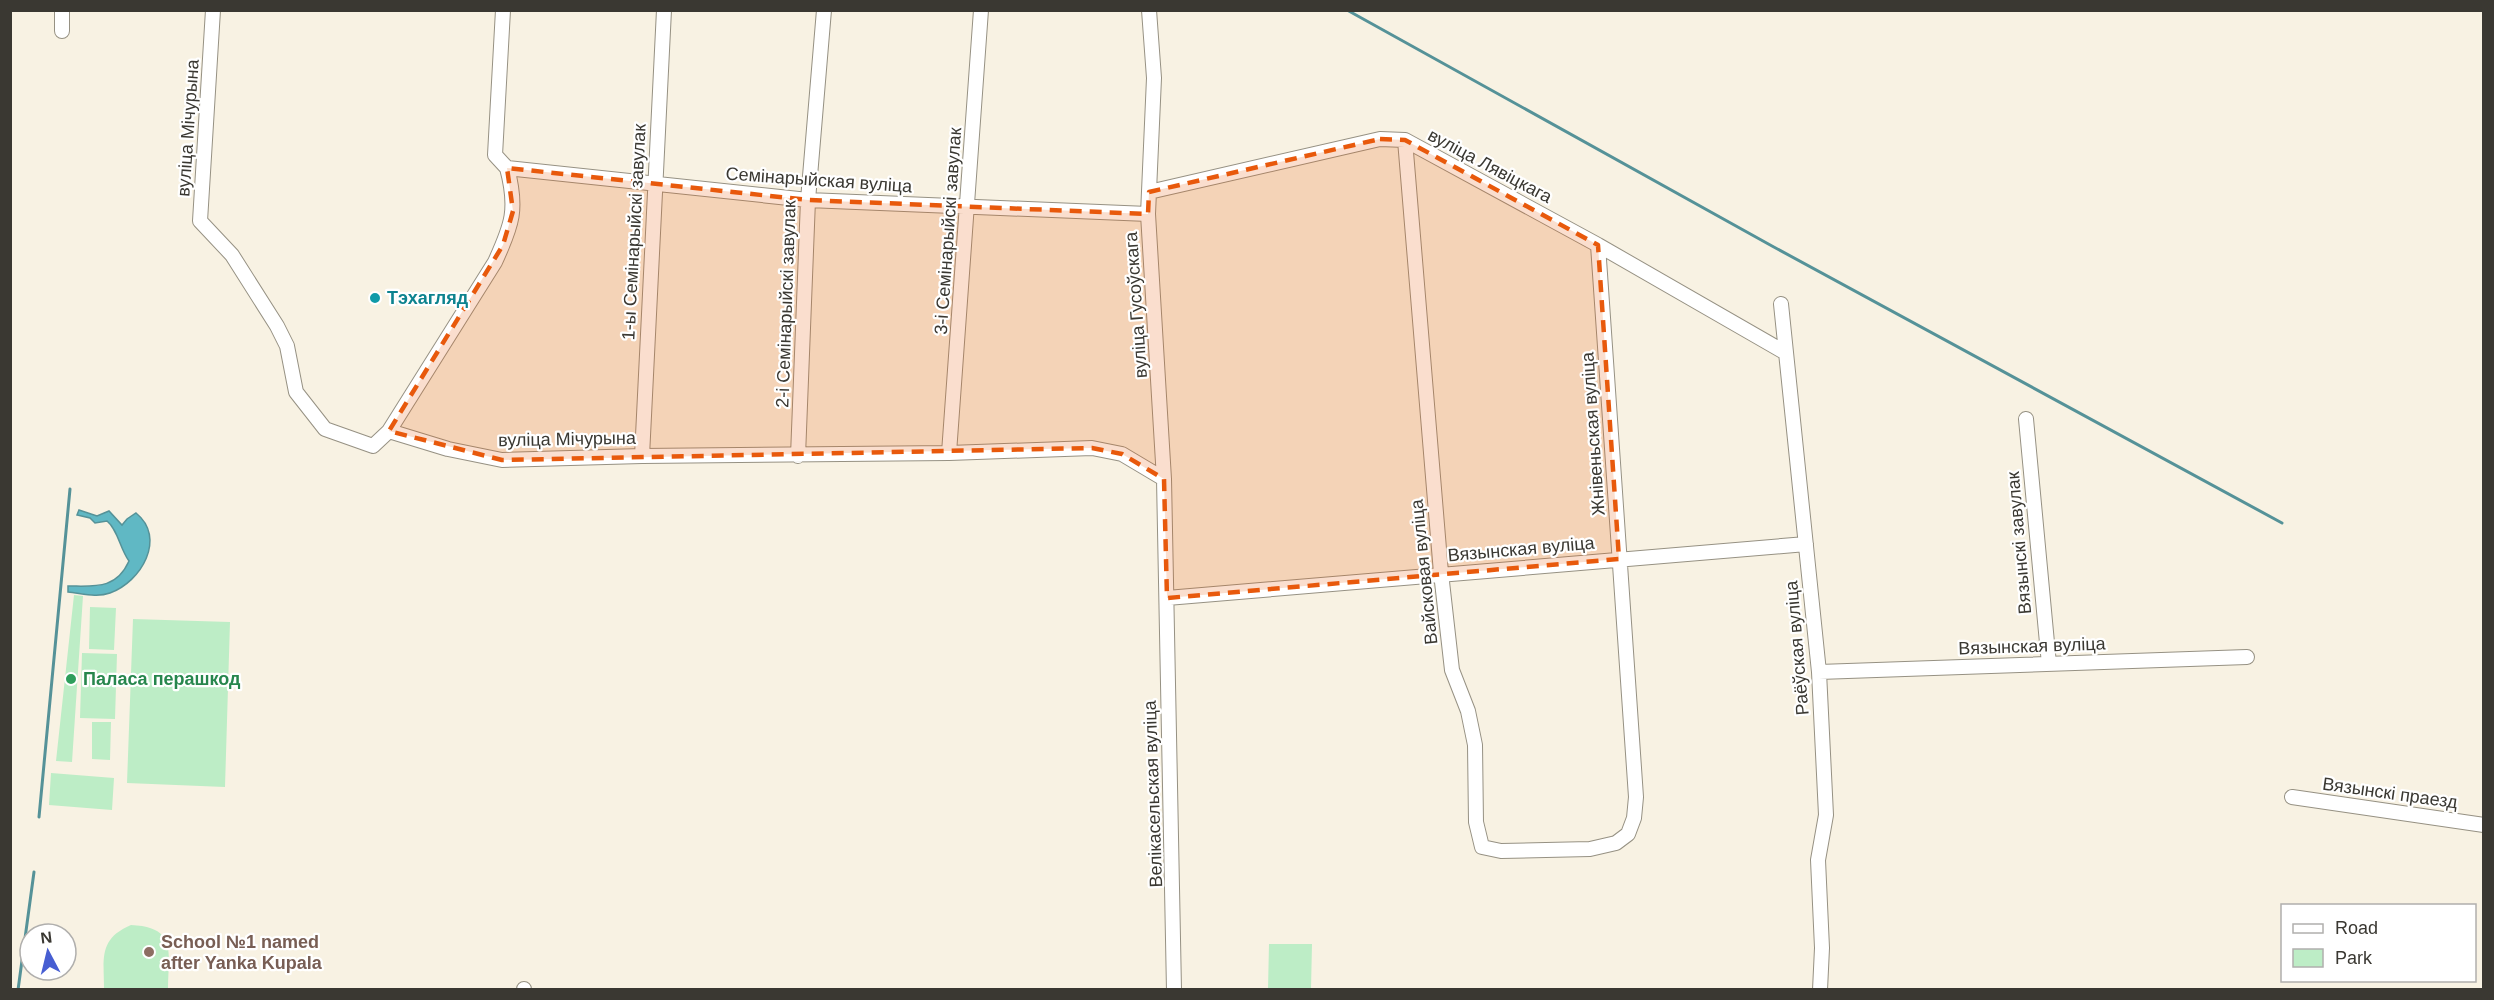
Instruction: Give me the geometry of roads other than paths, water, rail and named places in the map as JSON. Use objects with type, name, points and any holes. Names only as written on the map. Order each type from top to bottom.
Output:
[{"type":"street","points":[[62,10],[62,31]]},
{"type":"street","name":"вуліца Мічурына","points":[[213,10],[200,221],[232,255],[265,304],[287,346],[296,392],[325,429],[373,446],[389,431],[448,449],[502,460],[642,456],[949,453],[1092,448],[1122,454],[1164,479]]},
{"type":"street","points":[[389,431],[495,262],[513,211],[512,188],[507,168],[495,155],[503,10]]},
{"type":"street","name":"1-ы Семінарыйскі завулак","points":[[642,456],[664,10]]},
{"type":"street","name":"2-і Семінарыйскі завулак","points":[[798,456],[808,200],[824,10]]},
{"type":"street","name":"3-і Семінарыйскі завулак","points":[[949,453],[981,10]]},
{"type":"street","name":"вуліца Гусоўскага","points":[[1149,10],[1154,78],[1148,214],[1164,479],[1167,598]]},
{"type":"street","name":"вуліца Лявіцкага","points":[[1149,192],[1380,139],[1405,140],[1598,245],[1786,353]]},
{"type":"street","name":"Вайсковая вуліца","points":[[1405,140],[1441,573],[1452,669],[1468,711],[1475,745],[1476,822],[1482,847],[1501,851],[1590,849],[1616,843],[1628,834]]},
{"type":"street","name":"Семінарыйская вуліца","points":[[507,168],[808,200],[1148,214]]},
{"type":"street","name":"Жнівеньская вуліца","points":[[1598,245],[1636,796],[1634,818],[1628,834]]},
{"type":"street","name":"Раёўская вуліца","points":[[1781,304],[1819,672],[1826,815],[1818,860],[1822,948],[1820,990]]},
{"type":"street","name":"Вязынскі завулак","points":[[2026,419],[2049,664]]},
{"type":"street","name":"Вязынская вуліца","points":[[1167,598],[1441,573],[1806,544]]},
{"type":"street","name":"Велікасельская вуліца","points":[[1167,598],[1174,990]]},
{"type":"street","name":"Вязынская вуліца","points":[[1819,672],[2247,657]]},
{"type":"street","name":"Вязынскі праезд","points":[[2292,797],[2484,825]]},
{"type":"water","points":[[79,510],[97,516],[109,511],[122,525],[136,513],[145,523],[150,546],[146,558],[132,579],[110,593],[94,595],[68,592],[68,586],[95,586],[111,582],[124,570],[129,561],[111,525],[107,521],[95,523],[90,518],[77,515]]},
{"type":"waterway","points":[[1347,10],[1772,246],[2282,523]]},
{"type":"waterway","points":[[39,817],[70,489]]},
{"type":"waterway","points":[[18,990],[34,872]]},
{"type":"place","name":"Тэхагляд","points":[[375,298]]},
{"type":"place","name":"Паласа перашкод","points":[[71,679]]},
{"type":"place","name":"School №1 named after Yanka Kupala","points":[[149,952]]}]
